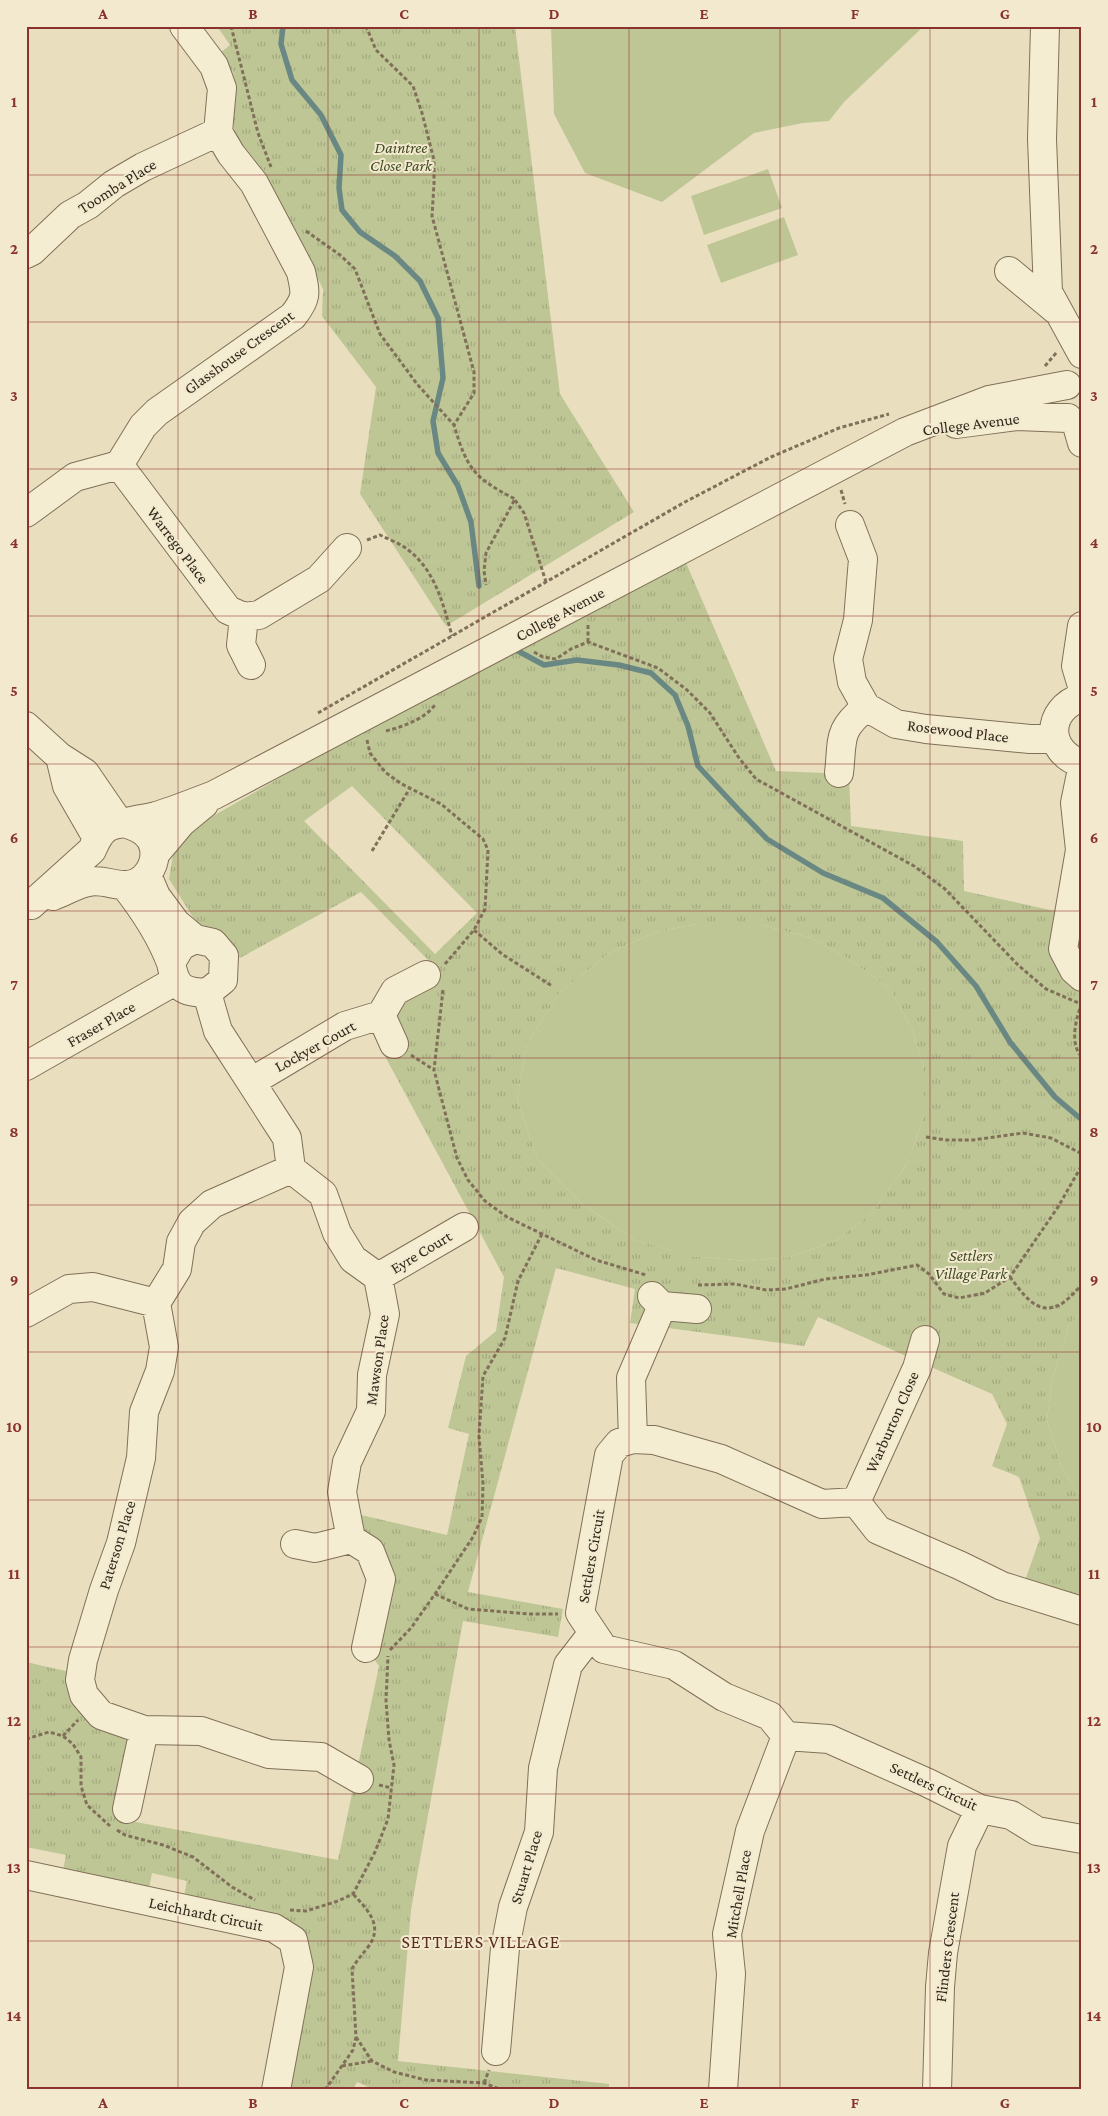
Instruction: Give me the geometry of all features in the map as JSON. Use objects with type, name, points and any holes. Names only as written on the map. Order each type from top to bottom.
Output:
[{"type":"street","points":[[184,26],[214,66],[222,88],[218,132]]},
{"type":"street","points":[[1045,26],[1042,139],[1048,292],[1061,315],[1077,364]]},
{"type":"street","name":"Toomba Place","points":[[26,254],[32,252],[70,215],[88,205],[114,184],[143,167],[218,132]]},
{"type":"street","name":"Glasshouse Crescent","points":[[118,465],[143,426],[157,412],[292,316],[304,302],[301,272],[254,183],[231,154],[218,132]]},
{"type":"street","points":[[1047,266],[1009,271],[1024,281],[1061,315]]},
{"type":"street","name":"College Avenue","points":[[29,907],[95,844],[107,828],[157,816],[214,795],[899,422],[989,400],[1077,364]]},
{"type":"street","name":"College Avenue","points":[[1077,364],[1063,402],[1077,430]]},
{"type":"street","name":"College Avenue","points":[[899,422],[981,420],[1017,416],[1077,430]]},
{"type":"street","points":[[26,513],[75,477],[118,465]]},
{"type":"street","name":"Warrego Place","points":[[118,465],[228,610],[244,617]]},
{"type":"street","name":"Rosewood Place","points":[[850,525],[863,559],[858,620],[848,659],[852,682],[866,706],[896,724],[926,729],[1030,739],[1055,739]]},
{"type":"street","points":[[250,665],[241,645],[244,617],[258,616],[319,579],[346,548]]},
{"type":"street","points":[[1082,626],[1076,666],[1082,686]]},
{"type":"street","points":[[1082,697],[1069,702],[1058,715],[1054,726],[1055,739],[1063,754],[1071,760],[1082,764]]},
{"type":"street","points":[[839,773],[843,731],[850,720],[866,706]]},
{"type":"street","points":[[26,726],[60,757],[85,773],[123,824],[138,827],[149,836],[134,874],[139,904],[163,941],[173,972],[188,993],[207,993],[223,980],[224,956],[213,943],[195,939],[176,923],[156,896],[134,874],[100,875],[94,865],[95,844],[67,786],[60,757]]},
{"type":"street","points":[[1082,770],[1076,803],[1080,850],[1064,949],[1074,970],[1082,976]]},
{"type":"street","name":"College Avenue","points":[[29,907],[89,882],[134,874],[181,823],[214,795]]},
{"type":"street","points":[[173,972],[181,946],[195,939]]},
{"type":"street","name":"Fraser Place","points":[[26,1066],[173,972]]},
{"type":"street","points":[[394,1044],[381,1015],[395,991],[438,978]]},
{"type":"street","points":[[207,993],[218,1031],[287,1138],[291,1169],[323,1194],[337,1233],[353,1259],[378,1277]]},
{"type":"street","name":"Lockyer Court","points":[[251,1082],[346,1026],[381,1015]]},
{"type":"street","points":[[26,1313],[69,1289],[93,1286],[156,1303],[177,1269],[181,1242],[192,1222],[212,1204],[291,1169]]},
{"type":"street","name":"Eyre Court","points":[[378,1277],[464,1226]]},
{"type":"street","name":"Mawson Place","points":[[351,1539],[342,1492],[347,1462],[371,1411],[372,1375],[385,1314],[378,1277]]},
{"type":"street","points":[[693,1297],[656,1293],[631,1378],[632,1439],[654,1440],[721,1459],[822,1504],[856,1502],[878,1530],[1002,1586],[1082,1611]]},
{"type":"street","name":"Paterson Place","points":[[156,1303],[164,1347],[160,1372],[144,1412],[141,1458],[121,1543],[104,1590],[83,1660],[80,1680],[84,1695],[101,1715],[144,1730],[201,1731],[269,1754],[320,1758],[359,1779]]},
{"type":"street","name":"Warburton Close","points":[[856,1502],[917,1368],[925,1340]]},
{"type":"street","name":"Settlers Circuit","points":[[586,1624],[608,1455],[619,1443],[632,1439]]},
{"type":"street","points":[[295,1544],[315,1548],[351,1539],[370,1551],[381,1579],[366,1648]]},
{"type":"street","points":[[586,1624],[604,1649],[674,1665],[724,1697],[770,1716],[786,1736]]},
{"type":"street","name":"Stuart Place","points":[[496,2051],[505,1948],[513,1906],[539,1832],[543,1768],[568,1665],[586,1624]]},
{"type":"street","points":[[127,1810],[144,1730]]},
{"type":"street","name":"Settlers Circuit","points":[[786,1736],[829,1739],[928,1783],[980,1809],[1011,1815],[1037,1831],[1082,1840]]},
{"type":"street","name":"Mitchell Place","points":[[723,2090],[731,1974],[727,1934],[750,1831],[786,1736]]},
{"type":"street","name":"Flinders Crescent","points":[[937,2090],[940,1987],[943,1953],[962,1846],[980,1809]]},
{"type":"street","name":"Leichhardt Circuit","points":[[26,1875],[274,1928],[294,1940],[299,1967],[276,2090]]},
{"type":"path","points":[[230,26],[258,133],[272,169]]},
{"type":"path","points":[[366,26],[376,50],[413,86],[422,112],[434,160],[432,216],[474,372],[474,393],[454,425]]},
{"type":"path","points":[[301,225],[306,232],[340,255],[355,270],[380,334],[417,384],[454,425],[462,450],[475,474],[488,486],[515,499],[524,513],[546,582]]},
{"type":"path","points":[[1042,370],[1061,346],[1077,364]]},
{"type":"path","points":[[316,714],[685,502],[770,457],[839,428],[899,422]]},
{"type":"path","points":[[486,585],[484,571],[486,553],[515,499]]},
{"type":"path","points":[[346,548],[380,535],[406,547],[421,561],[434,580],[452,636]]},
{"type":"path","points":[[588,622],[588,642]]},
{"type":"path","points":[[531,650],[543,657],[556,659],[571,649],[588,642],[658,668],[687,690],[710,713],[739,758],[756,779],[914,866],[945,890],[1018,965],[1046,989],[1081,1004],[1074,1035],[1076,1052],[1082,1057]]},
{"type":"path","points":[[366,738],[370,753],[385,772],[441,804],[483,839],[488,850],[485,909],[474,930],[445,964],[438,978],[434,1070],[457,1158],[468,1180],[485,1201],[507,1217],[596,1260],[637,1271],[656,1293]]},
{"type":"path","points":[[372,851],[410,788]]},
{"type":"path","points":[[474,930],[502,954],[552,986]]},
{"type":"path","points":[[926,1137],[946,1140],[973,1140],[1023,1133],[1051,1138],[1082,1154]]},
{"type":"path","points":[[693,1297],[734,1284],[766,1290],[780,1289],[825,1279],[866,1275],[917,1265],[929,1274],[944,1294],[959,1298],[985,1293],[1010,1277],[1058,1207],[1082,1165]]},
{"type":"path","points":[[288,1910],[296,1912],[306,1911],[353,1894],[375,1852],[388,1819],[394,1765],[389,1740],[386,1701],[388,1652],[410,1628],[435,1594],[473,1537],[482,1517],[483,1484],[479,1436],[484,1376],[505,1338],[518,1281],[542,1234]]},
{"type":"path","points":[[1010,1277],[1026,1298],[1043,1308],[1058,1306],[1082,1285]]},
{"type":"path","points":[[435,1594],[468,1609],[530,1614],[586,1624]]},
{"type":"path","points":[[26,1739],[49,1732],[63,1736],[73,1744],[81,1757],[81,1786],[87,1805],[102,1820],[125,1835],[162,1844],[193,1857],[232,1887],[257,1901]]},
{"type":"path","points":[[326,2090],[353,2050],[356,2037],[352,1969],[374,1940],[376,1931],[369,1911],[353,1894]]},
{"type":"path","points":[[356,2037],[372,2061],[394,2072],[426,2080],[484,2083],[502,2090]]},
{"type":"path","points":[[342,2067],[372,2061]]},
{"type":"green space","name":"Daintree Close Park","points":[[217,26],[515,26],[560,394],[634,512],[446,626],[360,494],[376,387],[322,316],[323,289],[264,171],[236,137],[231,114],[237,89],[233,72],[220,53],[230,45]]},
{"type":"green space","points":[[551,26],[924,26],[844,102],[829,121],[803,123],[754,133],[662,202],[585,173],[554,114]]},
{"type":"green space","points":[[768,169],[782,208],[704,235],[691,196]]},
{"type":"green space","points":[[784,217],[798,255],[721,283],[707,245]]},
{"type":"green space","name":"Settlers Village Park","points":[[680,549],[776,771],[849,774],[851,826],[963,841],[964,891],[1069,914],[1082,977],[1082,1310],[1069,1326],[1052,1380],[1047,1420],[1062,1468],[1082,1499],[1082,1611],[1021,1592],[1040,1538],[1019,1477],[992,1466],[1007,1424],[992,1394],[818,1317],[804,1346],[630,1323],[635,1289],[556,1268],[468,1592],[563,1609],[558,1637],[463,1621],[411,1910],[398,2061],[609,2084],[609,2090],[375,2090],[357,2082],[353,2090],[276,2090],[293,1940],[63,1870],[66,1855],[26,1847],[26,1662],[70,1672],[95,1723],[129,1741],[120,1819],[338,1860],[379,1666],[366,1648],[381,1579],[357,1514],[447,1535],[469,1434],[448,1428],[466,1356],[496,1331],[504,1277],[366,1021],[440,978],[435,967],[361,892],[240,958],[220,934],[199,927],[169,879],[174,848],[192,828]],"holes":[[[352,786],[477,913],[435,954],[304,821]],[[698,924],[758,924],[811,938],[849,959],[890,989],[912,1029],[924,1067],[924,1115],[908,1162],[872,1213],[835,1241],[790,1257],[747,1261],[690,1256],[635,1240],[581,1203],[538,1160],[517,1099],[527,1044],[560,992],[608,954],[655,932]],[[152,1873],[187,1881],[184,1896],[149,1888]]]},
{"type":"green space","points":[[698,924],[758,924],[811,938],[849,959],[890,989],[912,1029],[924,1067],[924,1115],[908,1162],[872,1213],[835,1241],[790,1257],[747,1261],[689,1256],[635,1240],[581,1203],[538,1160],[517,1099],[527,1044],[560,992],[608,954],[655,932]]},
{"type":"green space","points":[[1082,1310],[1082,1499],[1062,1468],[1047,1420],[1052,1380],[1069,1326]]},
{"type":"waterway","points":[[283,26],[281,44],[292,80],[321,115],[341,155],[339,188],[342,210],[360,232],[395,256],[420,281],[438,318],[443,378],[433,421],[438,453],[458,486],[471,522],[479,586]]},
{"type":"waterway","points":[[518,651],[544,665],[577,660],[619,665],[651,673],[675,695],[688,726],[698,766],[737,808],[767,839],[823,873],[883,898],[937,942],[976,986],[1010,1042],[1055,1097],[1082,1120]]},
{"type":"district","name":"SETTLERS VILLAGE","points":[[481,1942]]}]
